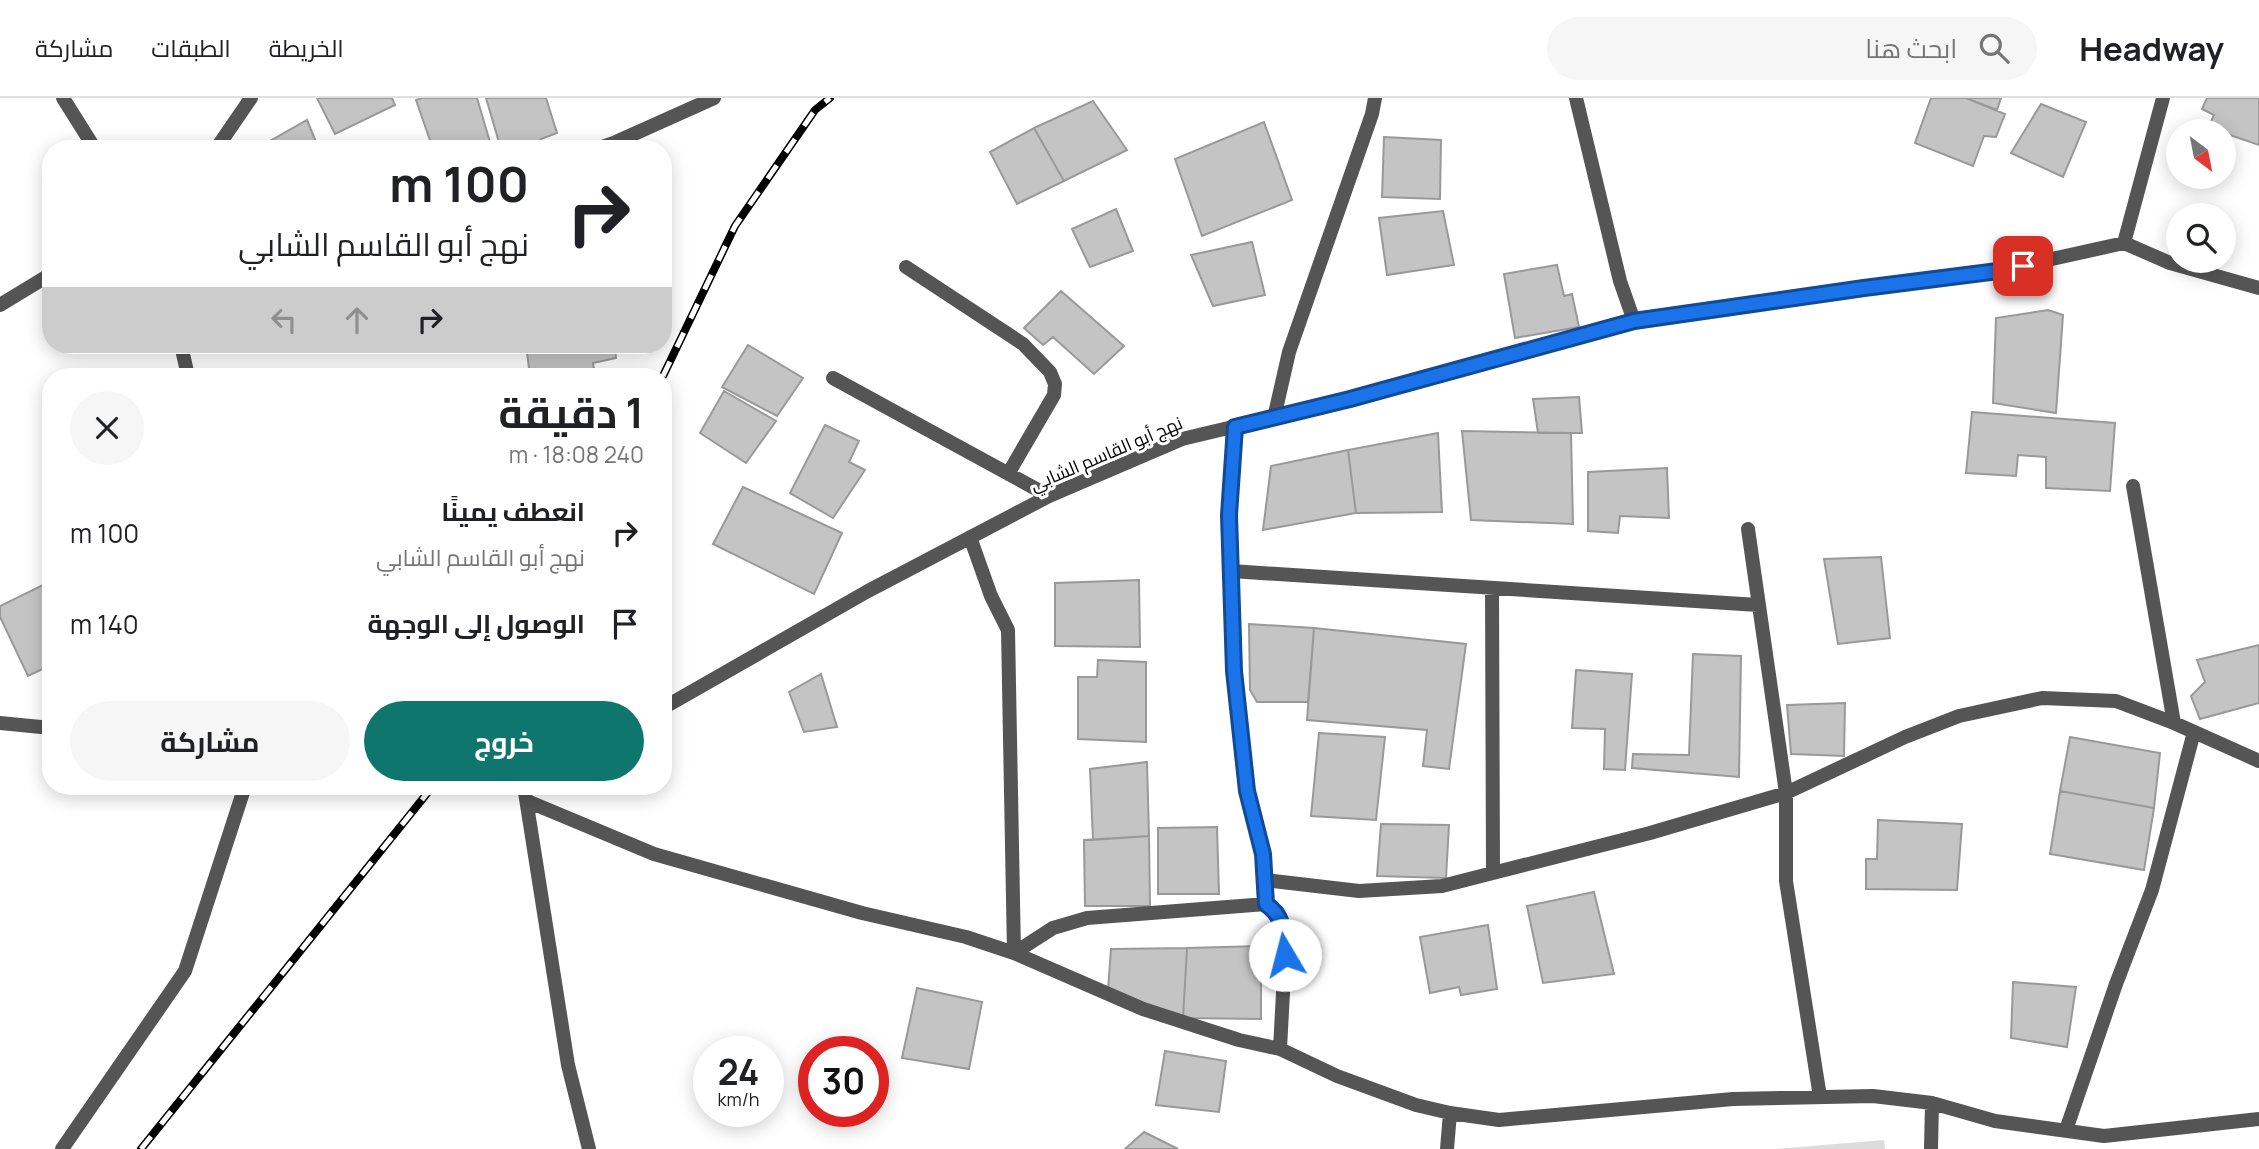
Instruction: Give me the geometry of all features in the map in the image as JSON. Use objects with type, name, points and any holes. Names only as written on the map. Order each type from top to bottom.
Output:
[{"type":"street","points":[[63,98],[89,140]]},
{"type":"street","points":[[222,140],[251,98]]},
{"type":"street","points":[[621,140],[714,98]]},
{"type":"street","points":[[1274,418],[1289,352],[1375,98]]},
{"type":"street","points":[[1576,98],[1620,281],[1634,321]]},
{"type":"street","points":[[2163,98],[2124,243],[2170,263],[2259,288]]},
{"type":"street","name":"نهج أبو القاسم الشابي","points":[[672,703],[867,591],[1049,496],[1182,439],[1274,418],[1634,321],[1998,271],[2124,243]]},
{"type":"street","points":[[906,267],[1023,344],[1050,372],[1055,384],[1055,396],[1008,474]]},
{"type":"street","points":[[0,305],[42,279]]},
{"type":"street","points":[[832,377],[1049,496]]},
{"type":"street","points":[[1235,427],[1229,515],[1234,671],[1247,791],[1263,854],[1266,904]]},
{"type":"street","points":[[2133,486],[2174,723]]},
{"type":"street","points":[[1748,529],[1786,793],[1786,880],[1820,1097]]},
{"type":"street","points":[[970,537],[991,596],[1008,630],[1014,953]]},
{"type":"street","points":[[1231,571],[1758,606]]},
{"type":"street","points":[[1492,588],[1493,873]]},
{"type":"street","points":[[1265,880],[1359,891],[1442,886],[1650,833],[1786,793],[1905,737],[1959,716],[2042,698],[2116,701],[2174,723],[2259,761]]},
{"type":"street","points":[[0,723],[42,728]]},
{"type":"street","points":[[2066,1130],[2152,890],[2194,732]]},
{"type":"street","points":[[62,1149],[185,971],[242,795]]},
{"type":"street","points":[[526,795],[568,1065],[589,1149]]},
{"type":"street","points":[[527,801],[654,854],[862,913],[966,937],[1014,953],[1143,1009],[1239,1040],[1280,1049],[1336,1076],[1416,1105],[1450,1112],[1499,1120],[1733,1099],[1873,1096],[1932,1103],[1995,1121],[2104,1136],[2259,1119]]},
{"type":"street","points":[[1014,953],[1053,928],[1087,918],[1266,904],[1278,912],[1285,955],[1280,1049]]},
{"type":"street","points":[[1930,1149],[1932,1103]]},
{"type":"street","points":[[1447,1149],[1450,1112]]},
{"type":"shaded area","points":[[1884,1140],[1885,1149],[1775,1149]]},
{"type":"building","points":[[317,98],[392,98],[395,105],[335,134]]},
{"type":"building","points":[[477,98],[489,140],[430,140],[416,100]]},
{"type":"building","points":[[486,98],[546,98],[557,133],[541,140],[498,140]]},
{"type":"building","points":[[1931,98],[1966,98],[2005,114],[1996,137],[1984,136],[1973,166],[1915,143]]},
{"type":"building","points":[[1966,98],[2001,98],[1997,110]]},
{"type":"building","points":[[2207,98],[2259,98],[2259,145],[2236,137],[2236,119],[2212,119],[2214,115],[2202,109]]},
{"type":"building","points":[[1093,101],[1127,150],[1064,181],[1034,128]]},
{"type":"building","points":[[2041,104],[2086,122],[2063,177],[2011,153]]},
{"type":"building","points":[[307,120],[315,140],[272,140]]},
{"type":"building","points":[[1264,122],[1292,200],[1202,236],[1175,159]]},
{"type":"building","points":[[1034,128],[1064,181],[1017,204],[990,152]]},
{"type":"building","points":[[1384,137],[1441,140],[1440,199],[1382,197]]},
{"type":"building","points":[[1116,209],[1133,251],[1090,267],[1072,229]]},
{"type":"building","points":[[1443,211],[1454,265],[1387,275],[1379,218]]},
{"type":"building","points":[[1252,242],[1265,295],[1213,306],[1191,255]]},
{"type":"building","points":[[1557,265],[1564,296],[1572,294],[1579,327],[1515,338],[1504,274]]},
{"type":"building","points":[[1061,291],[1124,346],[1094,374],[1053,337],[1043,345],[1024,328]]},
{"type":"building","points":[[2048,310],[2063,315],[2056,413],[1993,403],[1996,318]]},
{"type":"building","points":[[748,345],[803,378],[777,416],[722,387]]},
{"type":"building","points":[[527,354],[616,354],[616,358],[593,363],[594,368],[529,368]]},
{"type":"building","points":[[724,391],[776,421],[746,463],[700,433]]},
{"type":"building","points":[[1579,397],[1582,433],[1538,433],[1533,399]]},
{"type":"building","points":[[1972,412],[2115,423],[2110,491],[2046,488],[2046,457],[2018,455],[2016,476],[1966,473]]},
{"type":"building","points":[[825,425],[859,441],[849,462],[865,470],[833,518],[790,493]]},
{"type":"building","points":[[1462,431],[1571,433],[1573,524],[1471,520]]},
{"type":"building","points":[[1438,433],[1442,512],[1356,513],[1348,450]]},
{"type":"building","points":[[1348,450],[1356,513],[1263,530],[1271,466]]},
{"type":"building","points":[[1667,468],[1669,518],[1620,516],[1618,533],[1588,531],[1588,472]]},
{"type":"building","points":[[743,487],[842,533],[814,594],[713,544]]},
{"type":"building","points":[[1881,557],[1890,638],[1838,644],[1824,559]]},
{"type":"building","points":[[1139,580],[1140,647],[1055,646],[1055,583]]},
{"type":"building","points":[[42,585],[42,669],[28,676],[0,617],[0,606]]},
{"type":"building","points":[[1249,624],[1314,628],[1308,702],[1257,702],[1250,690]]},
{"type":"building","points":[[1314,628],[1466,644],[1449,769],[1423,766],[1427,730],[1307,720]]},
{"type":"building","points":[[2259,645],[2259,703],[2200,719],[2191,696],[2205,682],[2197,660]]},
{"type":"building","points":[[1693,654],[1741,656],[1739,777],[1632,768],[1633,754],[1689,755]]},
{"type":"building","points":[[1098,660],[1146,662],[1146,742],[1078,739],[1078,677],[1097,677]]},
{"type":"building","points":[[1576,670],[1632,674],[1625,770],[1604,769],[1605,729],[1572,728]]},
{"type":"building","points":[[821,674],[837,727],[804,732],[789,692]]},
{"type":"building","points":[[1845,703],[1844,756],[1791,754],[1787,705]]},
{"type":"building","points":[[1319,733],[1385,737],[1376,820],[1311,816]]},
{"type":"building","points":[[2070,737],[2160,753],[2154,808],[2060,791]]},
{"type":"building","points":[[1147,762],[1149,836],[1093,840],[1090,769]]},
{"type":"building","points":[[2060,791],[2154,808],[2144,870],[2050,854]]},
{"type":"building","points":[[1878,820],[1962,824],[1957,890],[1866,889],[1866,859],[1877,859]]},
{"type":"building","points":[[1381,824],[1449,825],[1446,878],[1377,876]]},
{"type":"building","points":[[1217,827],[1219,894],[1158,894],[1158,828]]},
{"type":"building","points":[[1149,836],[1150,906],[1085,906],[1084,840]]},
{"type":"building","points":[[1594,892],[1614,974],[1543,983],[1527,906]]},
{"type":"building","points":[[1488,925],[1497,989],[1461,995],[1459,987],[1430,993],[1420,937]]},
{"type":"building","points":[[1261,946],[1261,1019],[1183,1018],[1187,948]]},
{"type":"building","points":[[1187,948],[1183,1018],[1108,990],[1111,949]]},
{"type":"building","points":[[2013,982],[2076,987],[2067,1047],[2011,1038]]},
{"type":"building","points":[[917,988],[982,1002],[969,1069],[902,1058]]},
{"type":"building","points":[[1165,1051],[1226,1061],[1219,1112],[1156,1105]]},
{"type":"building","points":[[1144,1132],[1178,1149],[1125,1149]]},
{"type":"railway","points":[[667,368],[735,226],[815,110],[830,98]]},
{"type":"railway","points":[[141,1149],[426,795]]},
{"type":"route","points":[[1285,955],[1278,912],[1266,904],[1263,854],[1247,791],[1234,671],[1229,515],[1235,427],[1350,399],[1634,321],[2023,266]]}]
